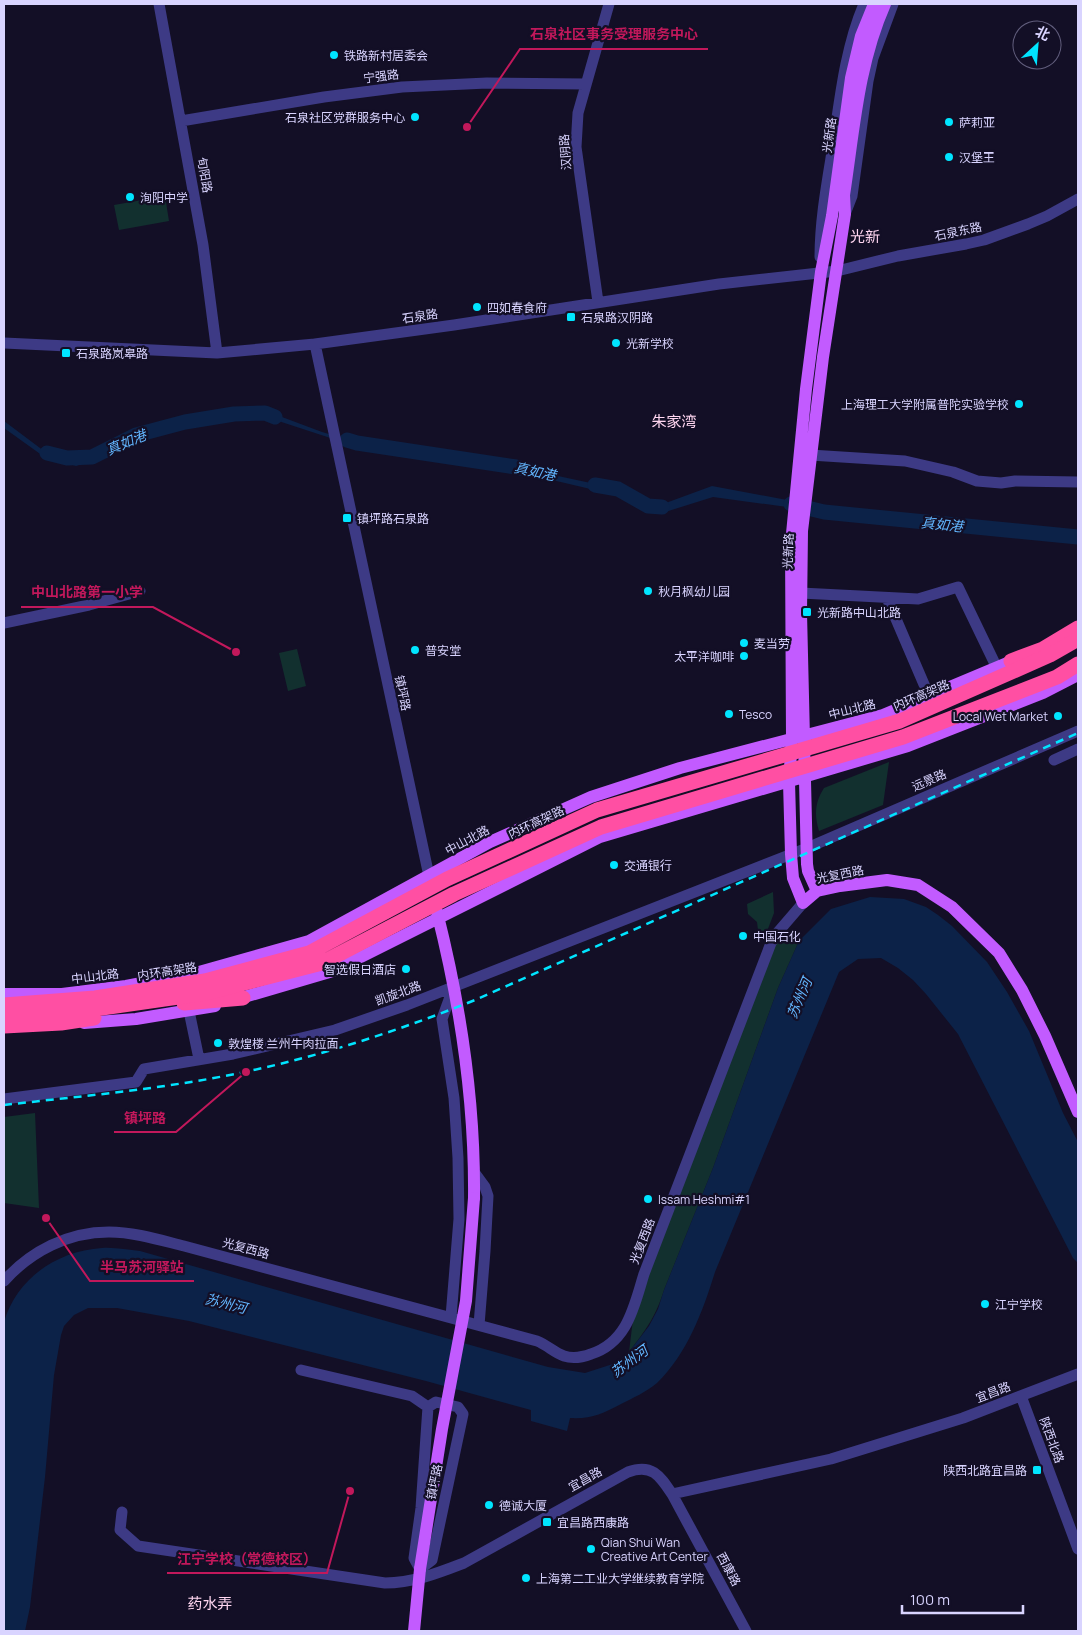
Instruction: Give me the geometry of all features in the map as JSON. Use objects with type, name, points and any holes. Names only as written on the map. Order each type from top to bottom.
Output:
[{"type":"highway","points":[[1012,661],[1043,649],[1078,627]]},
{"type":"highway","name":"内环高架路","points":[[4,1005],[95,998],[205,981],[309,953],[447,879],[597,810],[900,721],[1050,655],[1078,639]]},
{"type":"highway","points":[[4,1015],[95,1009],[206,993],[322,963],[454,894],[601,827],[902,737],[1057,677],[1078,664]]},
{"type":"highway","points":[[4,1025],[61,1024],[243,998]]},
{"type":"main road","name":"光新路","points":[[803,468],[810,455],[822,357],[837,271],[844,214],[843,170],[856,55],[874,4]]},
{"type":"main road","name":"光新路","points":[[802,903],[794,878],[791,854],[789,782],[792,739],[790,552],[799,511],[820,272],[864,66],[871,39],[885,4]]},
{"type":"main road","name":"光新路","points":[[799,511],[802,538],[801,593],[808,870],[817,891]]},
{"type":"main road","name":"中山北路","points":[[4,994],[71,992],[126,986],[198,972],[309,941],[490,842],[591,797],[680,768],[883,715],[1029,654],[1078,627]]},
{"type":"main road","points":[[243,998],[332,971],[600,837],[908,746],[1043,694],[1078,675]]},
{"type":"main road","name":"镇坪路","points":[[419,1574],[442,1429],[466,1301],[474,1198],[471,1095],[454,986],[428,876]]},
{"type":"main road","name":"光复西路","points":[[802,903],[817,891],[887,880],[918,885],[952,907],[999,953],[1022,990],[1045,1036],[1078,1112]]},
{"type":"main road","points":[[414,1631],[419,1574]]},
{"type":"street","name":"旬阳路","points":[[159,4],[205,253],[217,353]]},
{"type":"street","name":"汉阴路","points":[[598,302],[576,147],[578,113],[609,4]]},
{"type":"street","name":"光新路","points":[[820,272],[820,229],[843,74],[855,28],[864,4]]},
{"type":"street","name":"光新路","points":[[844,214],[852,196],[873,58],[893,4]]},
{"type":"street","name":"宁强路","points":[[181,121],[324,97],[402,87],[487,83],[586,84]]},
{"type":"street","name":"石泉东路","points":[[837,271],[898,256],[984,240],[1034,222],[1078,199]]},
{"type":"street","name":"石泉路","points":[[4,343],[217,353],[315,344],[454,325],[719,284],[837,271]]},
{"type":"street","name":"镇坪路","points":[[315,344],[428,876]]},
{"type":"street","points":[[810,455],[906,462],[953,472],[977,481],[1001,483],[1015,481],[1078,482]]},
{"type":"street","points":[[801,593],[918,599],[958,587],[997,668]]},
{"type":"street","points":[[4,623],[89,605],[140,591]]},
{"type":"street","points":[[887,598],[929,696]]},
{"type":"street","name":"远景路","points":[[791,854],[1078,731]]},
{"type":"street","points":[[1054,760],[1078,749]]},
{"type":"street","name":"凯旋北路","points":[[4,1099],[136,1082],[144,1069],[233,1054],[335,1030],[407,1005],[791,854]]},
{"type":"street","name":"光复西路","points":[[4,1281],[30,1256],[46,1247],[67,1238],[88,1233],[110,1232],[135,1235],[184,1246],[479,1325],[537,1341],[566,1357],[583,1357],[597,1352],[609,1345],[621,1334],[633,1311],[644,1274],[771,943],[802,903]]},
{"type":"street","points":[[451,1318],[459,1219],[458,1158],[454,1098],[442,1019],[454,986]]},
{"type":"street","points":[[187,1007],[198,1060]]},
{"type":"street","points":[[474,1172],[485,1187],[488,1196],[486,1251],[479,1325]]},
{"type":"street","points":[[301,1370],[412,1396],[428,1407]]},
{"type":"street","name":"宜昌路","points":[[122,1512],[120,1530],[138,1546],[384,1583],[402,1583],[419,1574],[437,1574],[464,1563],[607,1482],[636,1469],[646,1468],[653,1471],[661,1478],[672,1494],[831,1459],[963,1418],[1078,1374]]},
{"type":"street","name":"陕西北路","points":[[1021,1396],[1078,1550]]},
{"type":"street","name":"镇坪路","points":[[436,1402],[458,1407],[463,1414],[432,1560],[419,1574],[414,1558],[422,1508],[428,1407],[436,1402]]},
{"type":"street","name":"西康路","points":[[672,1494],[746,1631]]},
{"type":"green space","points":[[165,196],[169,221],[119,230],[114,205]]},
{"type":"green space","points":[[297,649],[306,686],[288,691],[279,653]]},
{"type":"green space","points":[[889,762],[883,805],[819,831],[816,809],[824,788]]},
{"type":"green space","points":[[773,892],[774,913],[766,934],[758,930],[757,922],[748,914],[747,904]]},
{"type":"green space","points":[[779,934],[799,941],[778,988],[713,1168],[658,1308],[629,1352],[634,1311]]},
{"type":"green space","points":[[35,1113],[39,1208],[4,1203],[4,1117]]},
{"type":"water","points":[[234,411],[266,411],[322,432],[364,444],[516,467],[614,488],[643,503],[663,504],[712,486],[787,500],[787,507],[713,497],[662,513],[645,511],[616,495],[514,471],[364,449],[257,414],[234,414],[185,422],[172,430],[130,444],[104,457],[76,466],[43,456],[4,428],[4,421],[44,451],[76,461],[167,424],[184,419]]},
{"type":"water","name":"苏州河","points":[[870,897],[904,899],[926,907],[938,915],[952,926],[987,962],[1007,992],[1029,1031],[1063,1113],[1078,1142],[1078,1263],[1073,1258],[958,1034],[926,994],[898,968],[881,958],[858,959],[839,972],[715,1272],[693,1331],[668,1372],[657,1383],[639,1395],[602,1413],[585,1418],[570,1418],[567,1431],[531,1421],[531,1410],[426,1381],[189,1321],[117,1308],[88,1308],[74,1315],[64,1326],[61,1335],[54,1375],[45,1477],[30,1607],[25,1631],[4,1631],[4,1322],[18,1292],[29,1280],[55,1261],[85,1250],[116,1248],[140,1251],[548,1367],[585,1373],[616,1363],[629,1352],[649,1326],[658,1309],[713,1168],[778,988],[799,941],[831,909]]},
{"type":"waterway","name":"真如港","points":[[47,453],[67,458],[92,457],[136,435],[185,422],[234,414],[265,413],[275,417]]},
{"type":"waterway","name":"真如港","points":[[347,440],[529,470]]},
{"type":"waterway","name":"真如港","points":[[595,485],[618,489],[648,506],[662,507]]},
{"type":"waterway","name":"真如港","points":[[791,504],[824,512],[1078,537]]},
{"type":"railway","points":[[4,1105],[122,1092],[211,1079],[330,1051],[417,1022],[475,1000],[1078,733]]},
{"type":"place","name":"铁路新村居委会","points":[[334,55]]},
{"type":"place","name":"石泉社区党群服务中心","points":[[415,117]]},
{"type":"place","name":"萨莉亚","points":[[949,122]]},
{"type":"place","name":"石泉社区事务受理服务中心","points":[[467,127]]},
{"type":"place","name":"汉堡王","points":[[949,157]]},
{"type":"place","name":"洵阳中学","points":[[130,197]]},
{"type":"place","name":"四如春食府","points":[[477,307]]},
{"type":"place","name":"石泉路汉阴路","points":[[571,317]]},
{"type":"place","name":"光新学校","points":[[616,343]]},
{"type":"place","name":"石泉路岚皋路","points":[[66,353]]},
{"type":"place","name":"上海理工大学附属普陀实验学校","points":[[1019,404]]},
{"type":"place","name":"镇坪路石泉路","points":[[347,518]]},
{"type":"place","name":"秋月枫幼儿园","points":[[648,591]]},
{"type":"place","name":"光新路中山北路","points":[[807,612]]},
{"type":"place","name":"麦当劳","points":[[744,643]]},
{"type":"place","name":"普安堂","points":[[415,650]]},
{"type":"place","name":"中山北路第一小学","points":[[236,652]]},
{"type":"place","name":"太平洋咖啡","points":[[744,656]]},
{"type":"place","name":"Tesco","points":[[729,714]]},
{"type":"place","name":"Local Wet Market","points":[[1058,716]]},
{"type":"place","name":"交通银行","points":[[614,865]]},
{"type":"place","name":"中国石化","points":[[743,936]]},
{"type":"place","name":"智选假日酒店","points":[[406,969]]},
{"type":"place","name":"敦煌楼 兰州牛肉拉面","points":[[218,1043]]},
{"type":"place","name":"镇坪路","points":[[246,1072]]},
{"type":"place","name":"Issam Heshmi#1","points":[[648,1199]]},
{"type":"place","name":"半马苏河驿站","points":[[46,1218]]},
{"type":"place","name":"江宁学校","points":[[985,1304]]},
{"type":"place","name":"陕西北路宜昌路","points":[[1037,1470]]},
{"type":"place","name":"江宁学校（常德校区）","points":[[350,1491]]},
{"type":"place","name":"德诚大厦","points":[[489,1505]]},
{"type":"place","name":"宜昌路西康路","points":[[547,1522]]},
{"type":"place","name":"Qian Shui Wan Creative Art Center","points":[[591,1549]]},
{"type":"place","name":"上海第二工业大学继续教育学院","points":[[526,1578]]},
{"type":"district","name":"光新","points":[[865,236]]},
{"type":"district","name":"朱家湾","points":[[674,421]]},
{"type":"district","name":"药水弄","points":[[210,1603]]}]
